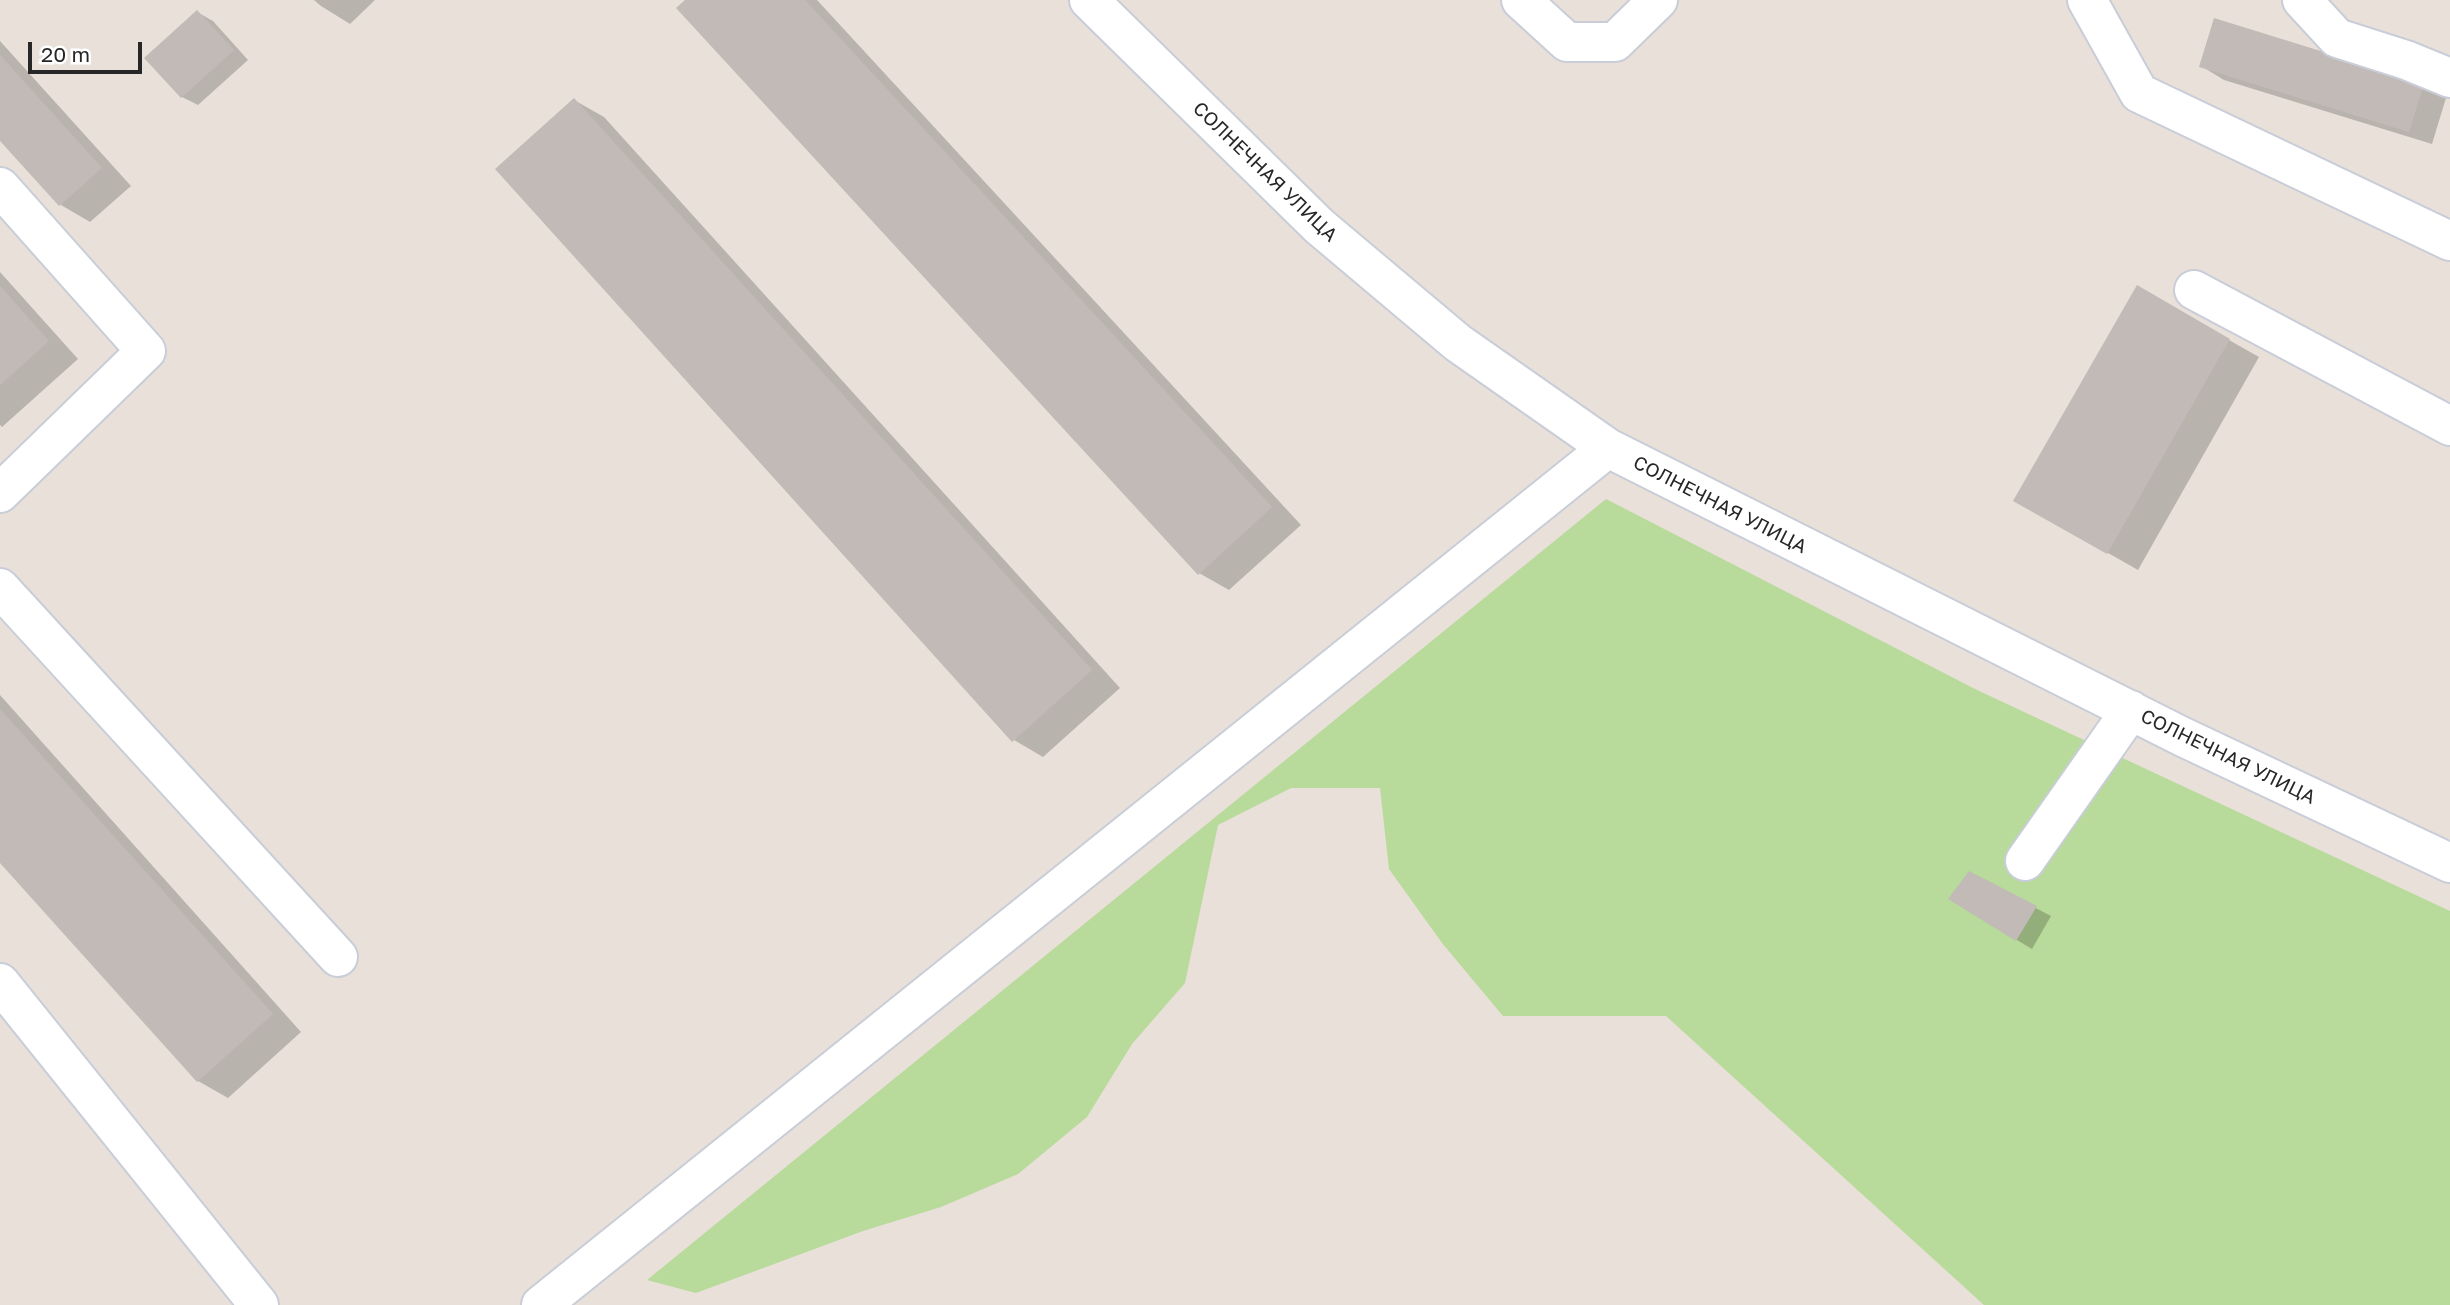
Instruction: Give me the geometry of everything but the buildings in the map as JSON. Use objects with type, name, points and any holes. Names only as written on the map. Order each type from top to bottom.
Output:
[{"type":"street","points":[[1521,0],[1567,42],[1615,42],[1658,0]]},
{"type":"street","points":[[2087,0],[2139,93],[2450,241]]},
{"type":"street","points":[[2302,0],[2337,38],[2406,60],[2450,78]]},
{"type":"street","name":"СОЛНЕЧНАЯ УЛИЦА","points":[[1098,3],[1319,226],[1458,342],[1608,449],[2130,710],[2450,863]]},
{"type":"street","points":[[0,187],[146,351],[0,493]]},
{"type":"street","points":[[2194,290],[2450,426]]},
{"type":"street","points":[[541,1305],[1608,449]]},
{"type":"street","points":[[0,588],[338,957]]},
{"type":"street","points":[[2025,861],[2130,710]]},
{"type":"street","points":[[0,983],[259,1305]]},
{"type":"green space","points":[[1606,499],[1977,690],[2450,911],[2450,1305],[1984,1305],[1666,1016],[1503,1016],[1442,943],[1389,869],[1380,788],[1291,788],[1218,825],[1185,983],[1132,1044],[1087,1117],[1018,1174],[941,1207],[863,1231],[696,1293],[647,1280]]}]
